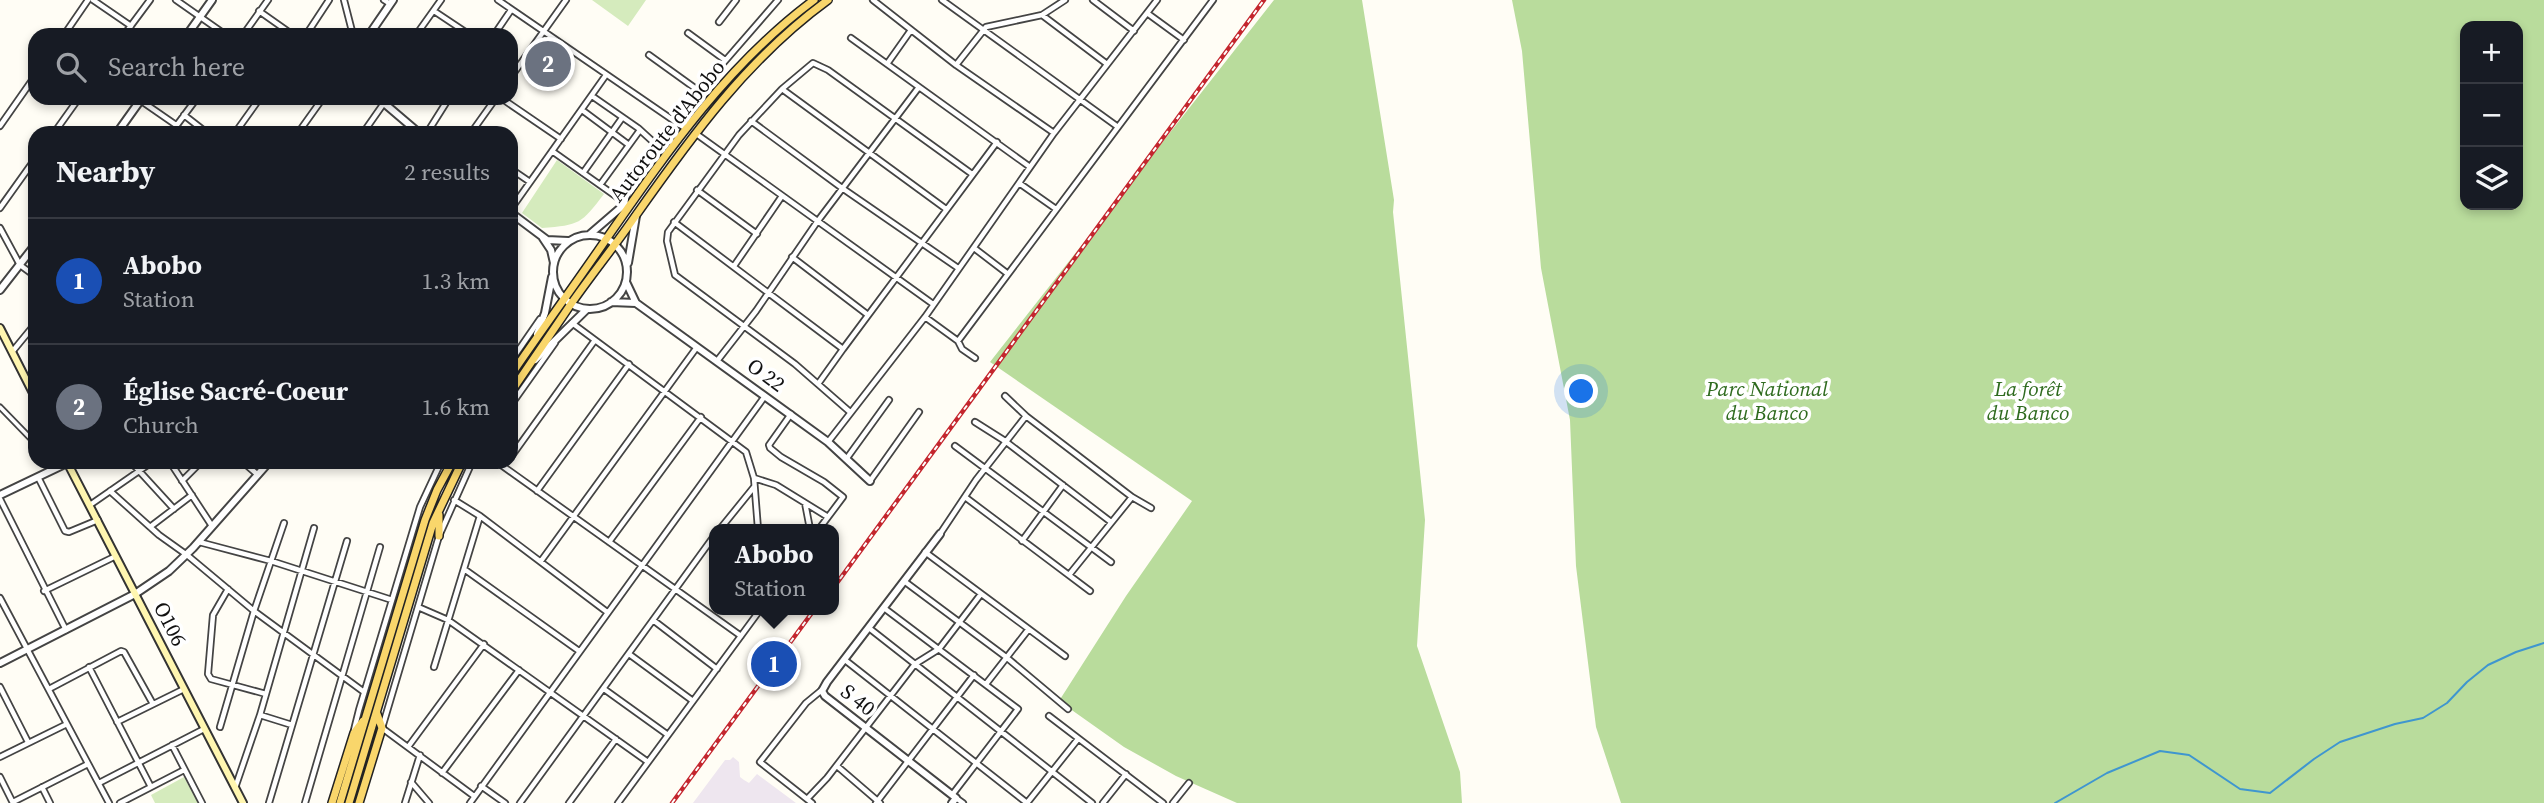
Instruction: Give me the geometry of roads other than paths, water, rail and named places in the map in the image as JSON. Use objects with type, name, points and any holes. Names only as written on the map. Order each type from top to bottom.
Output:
[{"type":"main road","name":"Autoroute d'Abobo","points":[[518,365],[685,128],[758,47],[814,0]]},
{"type":"main road","name":"Autoroute d'Abobo","points":[[518,382],[571,303],[694,133],[737,81],[796,24],[828,0]]},
{"type":"main road","points":[[624,203],[642,189]]},
{"type":"main road","points":[[0,328],[2,339],[28,383]]},
{"type":"main road","name":"O106","points":[[71,469],[243,803]]},
{"type":"main road","points":[[341,803],[425,520],[449,469]]},
{"type":"main road","points":[[349,803],[433,523],[459,469]]},
{"type":"main road","points":[[439,536],[440,507]]},
{"type":"main road","points":[[359,803],[382,728],[377,714]]},
{"type":"main road","points":[[332,803],[354,733],[365,718]]},
{"type":"street","points":[[69,28],[88,0]]},
{"type":"street","points":[[93,0],[131,26],[150,0]]},
{"type":"street","points":[[176,0],[216,28]]},
{"type":"street","points":[[192,28],[212,0]]},
{"type":"street","points":[[248,28],[268,0]]},
{"type":"street","points":[[311,28],[330,0]]},
{"type":"street","points":[[344,0],[351,28]]},
{"type":"street","points":[[421,28],[442,0]]},
{"type":"street","points":[[498,0],[685,128]]},
{"type":"street","points":[[518,67],[566,0]]},
{"type":"street","points":[[719,22],[736,0]]},
{"type":"street","points":[[542,237],[551,241],[570,241],[589,235],[624,203],[627,192],[699,91],[778,0]]},
{"type":"street","points":[[873,0],[956,65],[1054,133]]},
{"type":"street","points":[[942,0],[1118,127]]},
{"type":"street","points":[[956,65],[983,29],[990,25],[1042,15],[1065,0]]},
{"type":"street","points":[[1093,0],[1134,31]]},
{"type":"street","points":[[828,442],[925,317],[1054,133],[1157,0]]},
{"type":"street","points":[[958,341],[1213,0]]},
{"type":"street","points":[[373,28],[389,1]]},
{"type":"street","points":[[434,10],[460,28]]},
{"type":"street","points":[[499,28],[512,10]]},
{"type":"street","points":[[259,11],[283,28]]},
{"type":"street","points":[[1147,13],[1184,40]]},
{"type":"street","points":[[1042,15],[1107,65]]},
{"type":"street","points":[[887,64],[911,30]]},
{"type":"street","points":[[688,33],[724,60]]},
{"type":"street","points":[[851,38],[1030,167]]},
{"type":"street","points":[[649,55],[699,91]]},
{"type":"street","points":[[850,412],[818,384],[676,275],[667,241],[668,232],[723,154],[751,121],[810,64],[817,63],[972,174]]},
{"type":"street","points":[[518,201],[606,75]]},
{"type":"street","points":[[0,126],[28,86]]},
{"type":"street","points":[[717,361],[919,87]]},
{"type":"street","points":[[782,89],[946,209]]},
{"type":"street","points":[[592,96],[640,130],[667,154]]},
{"type":"street","points":[[59,126],[74,105]]},
{"type":"street","points":[[122,126],[136,105]]},
{"type":"street","points":[[148,105],[176,125],[192,105]]},
{"type":"street","points":[[240,126],[255,105]]},
{"type":"street","points":[[303,126],[318,105]]},
{"type":"street","points":[[368,126],[383,105]]},
{"type":"street","points":[[386,105],[411,126]]},
{"type":"street","points":[[431,126],[442,105]]},
{"type":"street","points":[[476,126],[491,105]]},
{"type":"street","points":[[511,105],[561,139]]},
{"type":"street","points":[[582,110],[629,145]]},
{"type":"street","points":[[184,115],[198,126]]},
{"type":"street","points":[[583,173],[622,118]]},
{"type":"street","points":[[751,121],[958,268]]},
{"type":"street","points":[[600,185],[640,130]]},
{"type":"street","points":[[694,133],[933,304]]},
{"type":"street","points":[[818,384],[997,142]]},
{"type":"street","points":[[552,151],[624,203]]},
{"type":"street","points":[[0,208],[28,169]]},
{"type":"street","points":[[518,174],[531,182]]},
{"type":"street","points":[[1019,183],[1056,209]]},
{"type":"street","points":[[697,190],[757,234]]},
{"type":"street","points":[[734,266],[782,196]]},
{"type":"street","points":[[518,217],[542,237],[551,250],[556,285],[564,298],[587,309],[595,309],[611,302],[621,293],[626,282],[636,215]]},
{"type":"street","points":[[674,222],[843,349]]},
{"type":"street","points":[[0,228],[20,265],[28,271]]},
{"type":"street","points":[[589,235],[607,239],[615,244],[625,259],[627,269]]},
{"type":"street","points":[[534,342],[545,313],[559,252],[570,241]]},
{"type":"street","points":[[974,248],[1008,274]]},
{"type":"street","points":[[0,290],[28,254]]},
{"type":"street","points":[[792,257],[868,315]]},
{"type":"street","points":[[611,302],[636,303],[626,282]]},
{"type":"street","name":"O 22","points":[[636,303],[828,442],[870,481]]},
{"type":"street","points":[[531,364],[587,309]]},
{"type":"street","points":[[518,351],[545,313]]},
{"type":"street","points":[[925,317],[958,341],[962,349],[975,358]]},
{"type":"street","points":[[572,323],[733,441],[749,456],[754,478],[758,524]]},
{"type":"street","points":[[12,352],[28,333]]},
{"type":"street","points":[[518,395],[562,334]]},
{"type":"street","points":[[518,447],[595,340]]},
{"type":"street","points":[[541,561],[698,347]]},
{"type":"street","points":[[537,491],[629,364]]},
{"type":"street","points":[[470,803],[765,395]]},
{"type":"street","points":[[1005,396],[1026,416],[1132,497],[1152,508]]},
{"type":"street","points":[[847,458],[889,400]]},
{"type":"street","points":[[0,407],[28,436]]},
{"type":"street","points":[[870,481],[919,412]]},
{"type":"street","points":[[791,414],[769,445],[781,457],[824,482],[843,497],[823,524]]},
{"type":"street","points":[[940,534],[985,468],[1026,416]]},
{"type":"street","points":[[609,542],[701,417]]},
{"type":"street","points":[[975,422],[1005,441],[1111,522]]},
{"type":"street","points":[[955,446],[1111,562]]},
{"type":"street","points":[[50,469],[0,497],[44,591],[66,630]]},
{"type":"street","points":[[90,505],[140,469]]},
{"type":"street","points":[[174,469],[212,526]]},
{"type":"street","points":[[182,481],[194,469]]},
{"type":"street","points":[[251,469],[258,475]]},
{"type":"street","points":[[0,663],[135,594],[169,571],[199,542],[263,469]]},
{"type":"street","points":[[354,733],[420,508],[438,469]]},
{"type":"street","points":[[469,469],[439,536],[382,728],[474,796]]},
{"type":"street","points":[[511,469],[537,491],[676,590],[709,610]]},
{"type":"street","points":[[137,471],[174,509]]},
{"type":"street","points":[[38,477],[65,531],[69,532],[99,520]]},
{"type":"street","points":[[754,478],[772,483],[828,517]]},
{"type":"street","points":[[1022,541],[1063,485]]},
{"type":"street","points":[[724,524],[754,486]]},
{"type":"street","points":[[110,491],[254,611],[364,692]]},
{"type":"street","points":[[150,527],[192,495]]},
{"type":"street","points":[[965,496],[1090,591]]},
{"type":"street","points":[[1069,575],[1132,497]]},
{"type":"street","points":[[454,500],[481,516],[607,612]]},
{"type":"street","points":[[805,503],[809,524]]},
{"type":"street","points":[[434,667],[481,516]]},
{"type":"street","points":[[220,727],[254,611],[284,523]]},
{"type":"street","points":[[235,788],[260,715],[314,528]]},
{"type":"street","name":"S 40","points":[[940,534],[823,689],[825,696],[953,799],[963,803]]},
{"type":"street","points":[[269,803],[348,541]]},
{"type":"street","points":[[199,542],[271,561],[392,600]]},
{"type":"street","points":[[520,803],[709,544]]},
{"type":"street","points":[[305,803],[380,547]]},
{"type":"street","points":[[925,552],[1065,656]]},
{"type":"street","points":[[44,591],[116,556]]},
{"type":"street","points":[[464,569],[579,651]]},
{"type":"street","points":[[904,581],[1006,657],[1068,709]]},
{"type":"street","points":[[228,589],[213,615],[208,674],[212,679],[266,694]]},
{"type":"street","points":[[807,799],[837,766],[915,664],[939,649],[981,594]]},
{"type":"street","points":[[0,598],[109,803]]},
{"type":"street","points":[[418,607],[448,621],[484,644],[648,762]]},
{"type":"street","points":[[884,608],[1018,709],[975,763],[953,799]]},
{"type":"street","points":[[0,614],[7,611]]},
{"type":"street","points":[[716,615],[741,636]]},
{"type":"street","points":[[618,803],[756,615]]},
{"type":"street","points":[[653,621],[718,669]]},
{"type":"street","points":[[870,628],[1092,803]]},
{"type":"street","points":[[986,684],[1028,629]]},
{"type":"street","points":[[408,747],[484,644]]},
{"type":"street","points":[[49,689],[124,652],[153,704]]},
{"type":"street","points":[[629,654],[693,701]]},
{"type":"street","points":[[845,660],[1027,803],[1078,739]]},
{"type":"street","points":[[89,667],[150,786]]},
{"type":"street","points":[[442,773],[519,670]]},
{"type":"street","points":[[837,766],[878,802],[974,675]]},
{"type":"street","points":[[0,687],[29,742]]},
{"type":"street","points":[[117,722],[184,689]]},
{"type":"street","points":[[604,689],[668,735]]},
{"type":"street","points":[[812,803],[760,762],[806,704],[823,689]]},
{"type":"street","points":[[260,715],[292,725]]},
{"type":"street","points":[[1049,716],[1163,803]]},
{"type":"street","points":[[0,757],[67,724]]},
{"type":"street","points":[[99,783],[204,729]]},
{"type":"street","points":[[569,803],[616,739]]},
{"type":"street","points":[[172,745],[202,803]]},
{"type":"street","points":[[405,803],[420,755]]},
{"type":"street","points":[[0,777],[13,802],[88,764]]},
{"type":"street","points":[[120,803],[184,770]]},
{"type":"street","points":[[1103,803],[1126,774]]},
{"type":"street","points":[[411,782],[429,803]]},
{"type":"street","points":[[1173,803],[1189,783]]},
{"type":"street","points":[[481,786],[505,803]]},
{"type":"street","points":[[42,787],[50,803]]},
{"type":"waterway","points":[[2055,803],[2107,773],[2160,751],[2189,755],[2240,789],[2270,793],[2340,742],[2423,718],[2447,703],[2488,665],[2544,643]]},
{"type":"railway","points":[[839,580],[1264,0]]},
{"type":"railway","points":[[672,803],[810,615]]},
{"type":"place","name":"Église Sacré-Coeur","points":[[548,64]]},
{"type":"place","name":"Abobo","points":[[774,664]]},
{"type":"park label","name":"Parc National du Banco","points":[[1767,401]]},
{"type":"park label","name":"La forêt du Banco","points":[[2028,401]]}]
